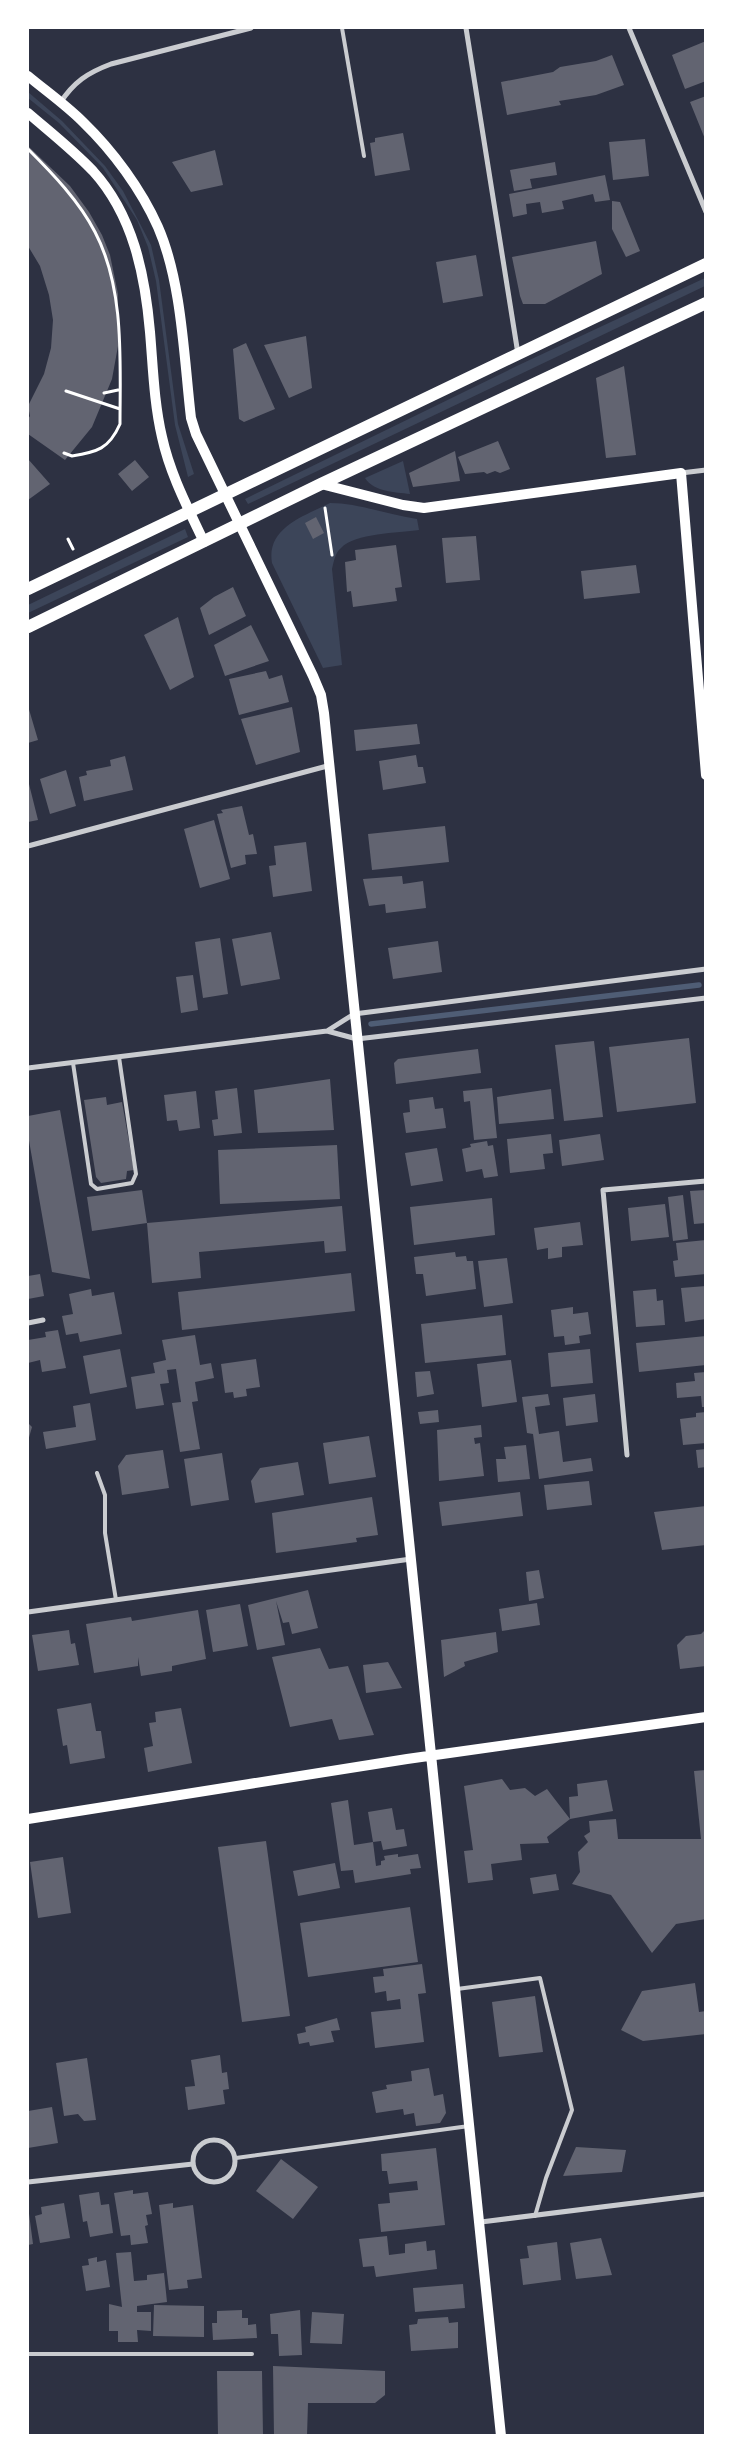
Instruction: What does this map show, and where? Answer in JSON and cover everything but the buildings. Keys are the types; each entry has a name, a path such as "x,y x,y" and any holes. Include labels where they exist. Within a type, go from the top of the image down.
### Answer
{"main road":[{"path":"28,76 82,120 107,147 135,186 158,227 168,259 175,292 191,418 196,434 238,526 321,695 331,765 354,1014 457,1989 501,2436"},
{"path":"28,113 70,148 94,173 115,202 130,231 139,259 145,292 162,436 175,478 204,542"},
{"path":"28,589 706,264"},
{"path":"28,627 321,484 706,303"},
{"path":"321,484 403,505 424,508 681,473 706,775"},
{"path":"28,1819 431,1755 706,1716"}],"street":[{"path":"60,103 69,88 91,71 111,64 251,28"},
{"path":"466,28 518,354"},
{"path":"629,28 706,212"},
{"path":"681,473 706,470"},
{"path":"28,846 331,765"},
{"path":"327,1031 354,1014 706,969"},
{"path":"28,1068 327,1031 357,1039 706,998"},
{"path":"627,1455 604,1190 706,1181"},
{"path":"28,1323 42,1320"},
{"path":"28,1612 412,1559"},
{"path":"211,2140 227,2144 236,2158 231,2174 217,2183 201,2179 193,2164 197,2148 211,2140"},
{"path":"28,2182 193,2164"},
{"path":"481,2222 706,2194"}],"lane":[{"path":"342,28 364,156"},
{"path":"73,1063 91,1184 97,1189 132,1183 136,1174 118,1058"},
{"path":"97,1473 105,1495 105,1533 116,1600"},
{"path":"457,1989 540,1978 572,2110 546,2178 535,2216"},
{"path":"236,2158 470,2126"},
{"path":"28,2354 252,2354"}],"path":[{"path":"28,149 67,191 86,217 106,258 121,336 120,424 108,445 83,455 72,456 64,453"},
{"path":"104,394 118,390"},
{"path":"66,391 120,410"},
{"path":"325,508 332,555"}],"shaded area":[{"path":"28,92 62,121 105,166 123,191 151,245 159,280 178,424 194,474 188,477 175,425 156,281 148,247 137,220 103,168 59,123 28,98"},
{"path":"705,278 705,286 248,504 245,499 521,364"},
{"path":"403,461 410,494 379,489 365,478"},
{"path":"330,503 351,505 417,519 419,530 356,539 337,552 332,569 342,665 323,668 272,563 272,551 275,541 289,525"},
{"path":"185,529 188,537 28,613 28,605"}],"waterway":[{"path":"371,1024 699,985"}]}
